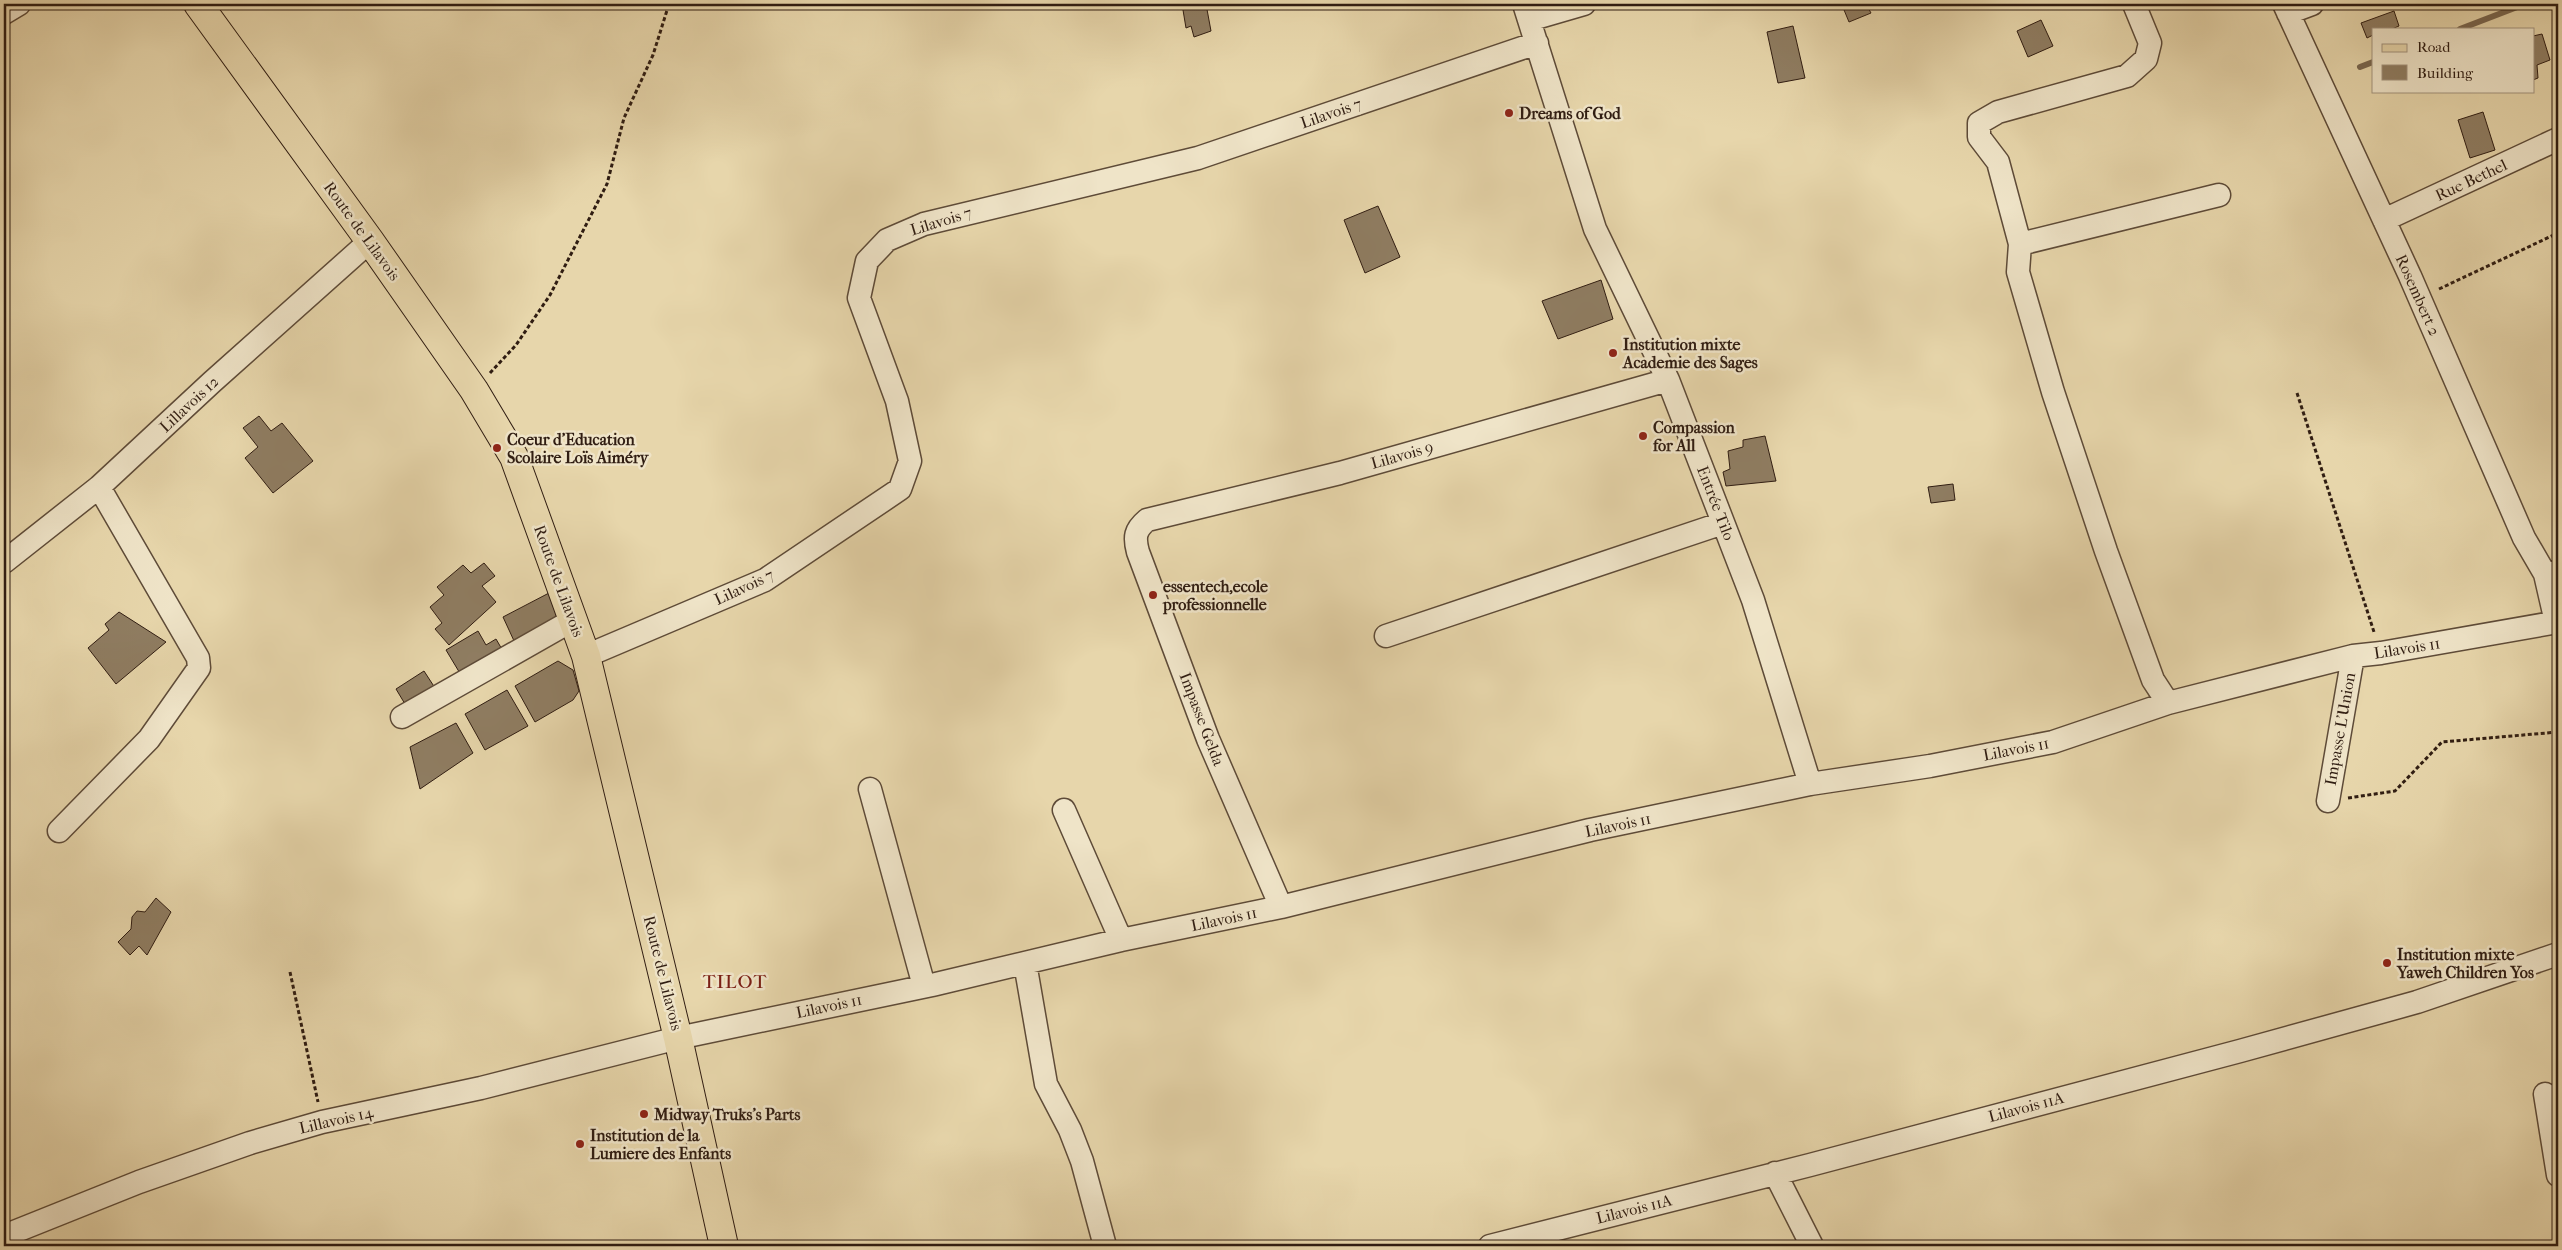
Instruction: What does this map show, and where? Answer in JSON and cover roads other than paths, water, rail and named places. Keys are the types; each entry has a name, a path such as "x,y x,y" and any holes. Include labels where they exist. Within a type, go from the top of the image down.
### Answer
{"main road":[{"name":"Route de Lilavois","path":"198,4 370,241 474,390 514,457 586,656 678,1038 724,1246"}],"street":[{"path":"4,13 19,4"},
{"path":"1526,12 1584,4"},
{"path":"2134,4 2150,43 2146,59 2127,76 1998,112 1978,124 1979,137 1998,162 2020,244 2018,272 2053,392 2106,551 2153,680 2168,704"},
{"path":"2286,8 2312,4"},
{"name":"Rosembert 2","path":"2286,8 2420,298 2524,538 2552,573 2557,622"},
{"name":"Entrée Tilo","path":"1526,12 1595,229 1668,380 1724,523 1753,600 1810,784"},
{"name":"Lilavois 7","path":"586,656 765,580 900,489 910,462 897,401 859,298 867,261 887,240 924,224 1198,158 1537,43"},
{"name":"Rue Bethel","path":"2384,220 2558,139"},
{"path":"2020,244 2219,195"},
{"name":"Lillavois 12","path":"4,562 99,487 219,375 370,241"},
{"name":"Lilavois 9","path":"1137,528 1147,520 1340,473 1668,380"},
{"path":"59,831 149,739 199,668 198,658 99,487"},
{"path":"1386,636 1724,523"},
{"name":"Impasse Gelda","path":"1137,528 1135,539 1138,552 1208,739 1281,908"},
{"path":"402,717 573,620"},
{"name":"Lilavois 11","path":"678,1038 924,986 1121,940 1281,908 1590,830 1810,784 1930,766 2053,742 2168,704 2353,656 2557,622"},
{"name":"Impasse L'Union","path":"2328,801 2353,656"},
{"path":"870,789 924,986"},
{"path":"1064,810 1121,940"},
{"name":"Lilavois 11A","path":"1490,1246 1775,1173 2416,1002 2558,954"},
{"path":"1025,963 1046,1084 1070,1130 1082,1161 1105,1246"},
{"name":"Lillavois 14","path":"4,1236 139,1182 250,1143 322,1122 480,1088 678,1038"},
{"path":"2545,1094 2558,1175"},
{"path":"1775,1173 1812,1246"}],"waterway":[{"path":"2463,28 2525,4"},
{"path":"2360,67 2372,62"}],"place":[{"name":"Dreams of God","path":"1509,113"},
{"name":"Institution mixte Academie des Sages","path":"1613,353"},
{"name":"Compassion for All","path":"1643,436"},
{"name":"Coeur d'Education Scolaire Loïs Aiméry","path":"497,448"},
{"name":"essentech,ecole professionnelle","path":"1153,595"},
{"name":"Institution mixte Yaweh Children Yos","path":"2387,963"},
{"name":"Midway Truks's Parts","path":"644,1114"},
{"name":"Institution de la Lumiere des Enfants","path":"580,1144"}],"district":[{"name":"TILOT","path":"735,982"}]}
